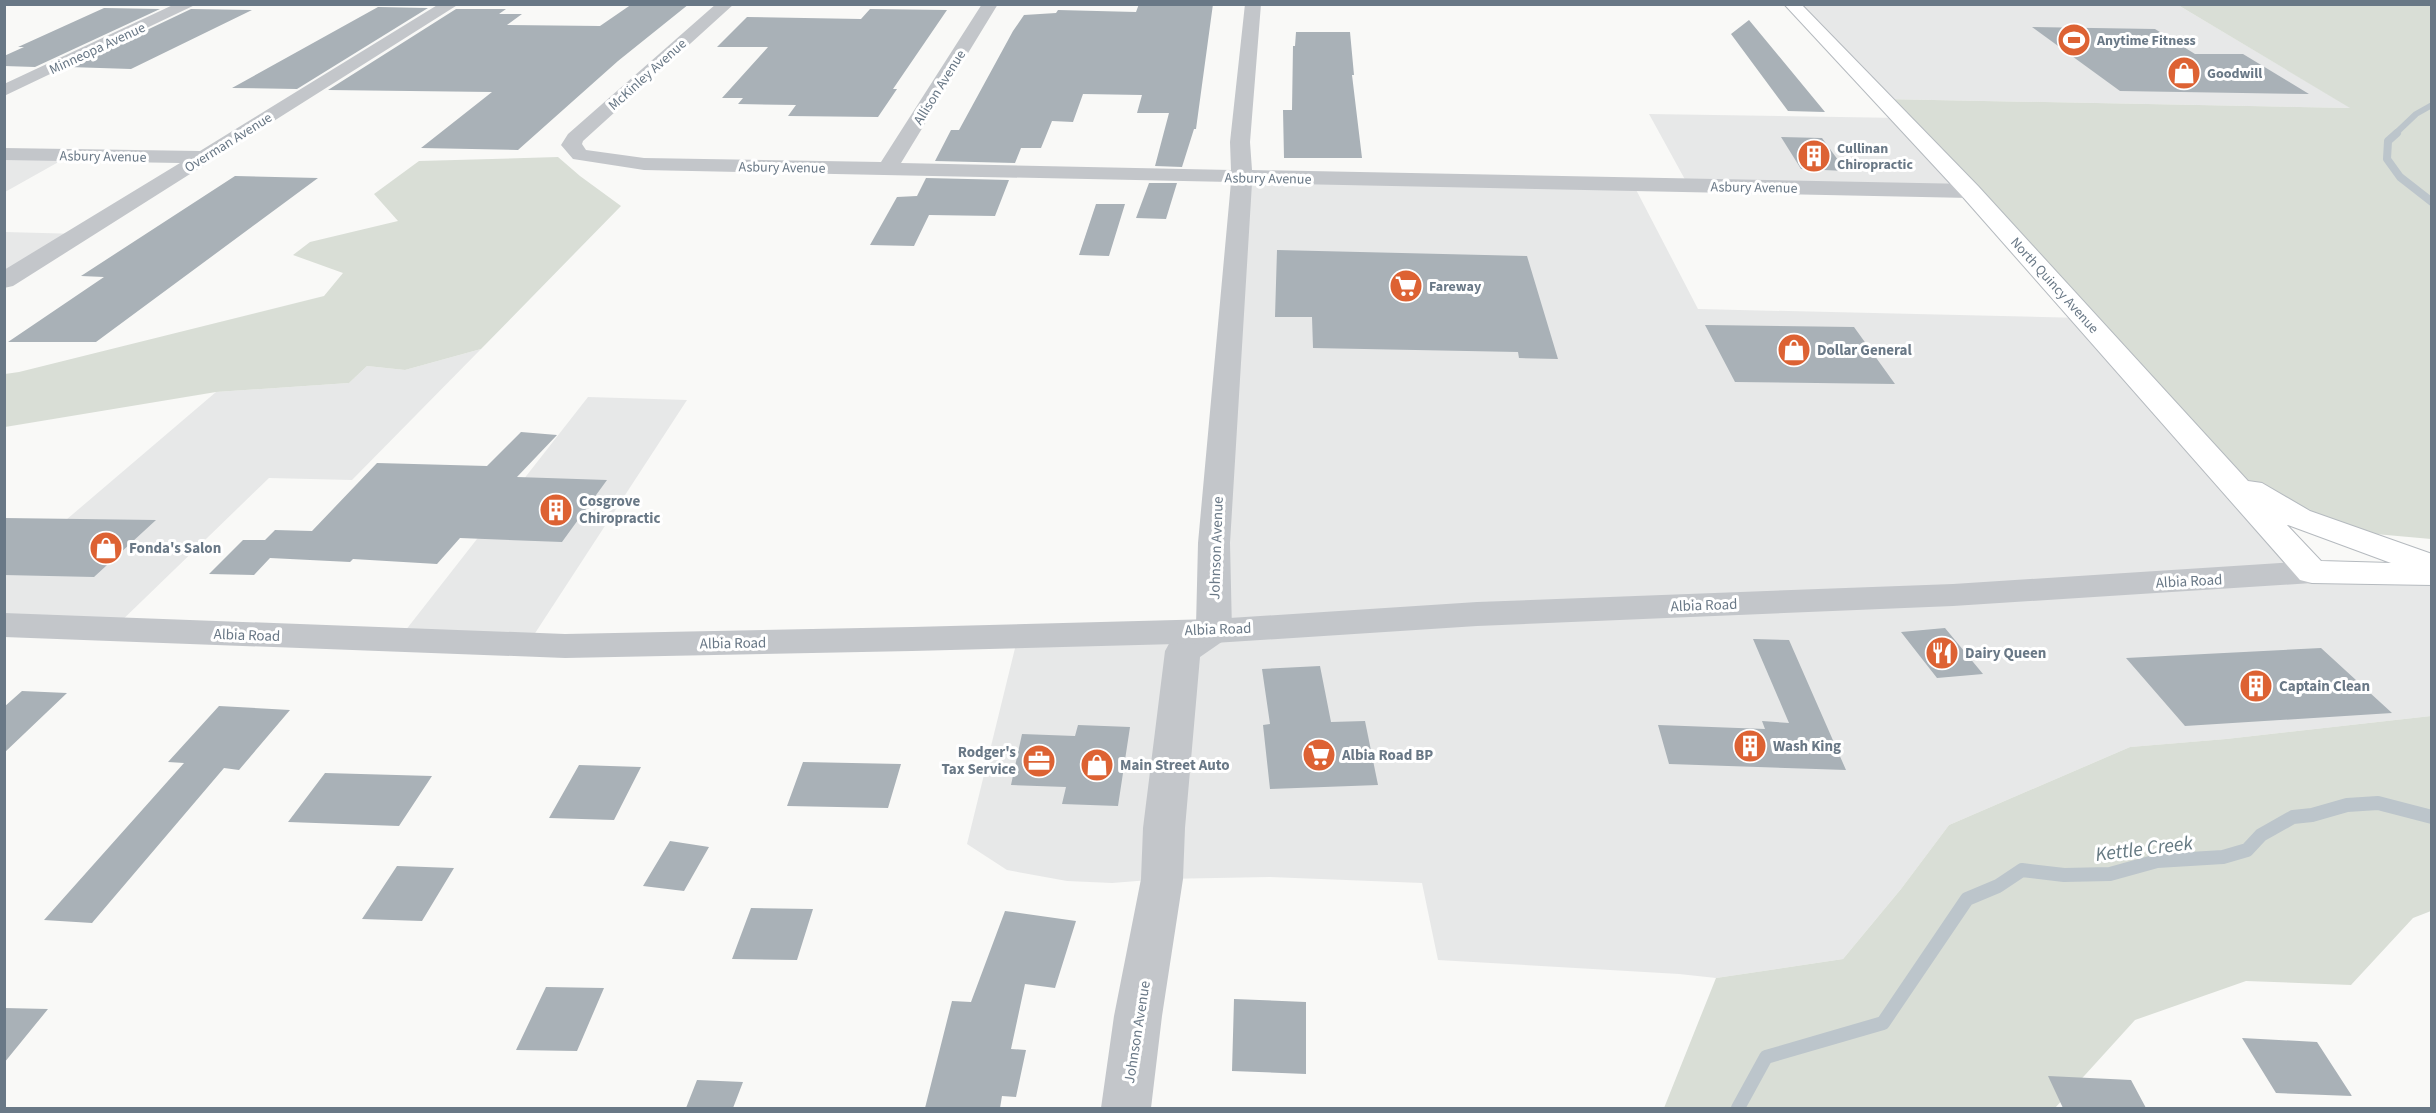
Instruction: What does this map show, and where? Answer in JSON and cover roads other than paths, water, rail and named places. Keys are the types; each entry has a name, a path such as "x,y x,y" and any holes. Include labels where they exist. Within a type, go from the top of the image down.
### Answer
{"main road":[{"name":"North Quincy Avenue","path":"1792,4 1970,190 2312,572"},
{"path":"2222,472 2299,518 2432,566"},
{"name":"Albia Road","path":"2312,572 2432,574"}],"street":[{"name":"Minneopa Avenue","path":"4,91 189,4"},
{"name":"Overman Avenue","path":"4,281 451,4"},
{"name":"McKinley Avenue","path":"571,145 574,138 726,4"},
{"name":"Allison Avenue","path":"887,169 990,4"},
{"name":"Johnson Avenue","path":"1126,1108 1162,879 1164,828 1183,651 1214,631 1214,543 1242,177 1240,142 1253,4"},
{"name":"Asbury Avenue","path":"571,145 580,155 644,164 1970,190"},
{"name":"Asbury Avenue","path":"4,154 201,157"},
{"name":"Albia Road","path":"10,630 565,646 1214,631 1477,614 1953,595 2312,572"}],"waterway":[{"name":"Kettle Creek","path":"2395,134 2416,114 2432,105"},
{"name":"Kettle Creek","path":"2397,133 2388,141 2387,159 2400,177 2432,202"},
{"name":"Kettle Creek","path":"1738,1108 1766,1057 1883,1023 1967,899 1998,886 2022,870 2064,875 2110,874 2157,861 2223,857 2247,850 2261,835 2293,817 2312,815 2347,805 2378,803 2432,817"}],"place":[{"name":"Anytime Fitness","path":"2074,40"},
{"name":"Goodwill","path":"2184,73"},
{"name":"Cullinan Chiropractic","path":"1814,156"},
{"name":"Fareway","path":"1406,286"},
{"name":"Dollar General","path":"1794,350"},
{"name":"Cosgrove Chiropractic","path":"556,510"},
{"name":"Fonda's Salon","path":"106,548"},
{"name":"Dairy Queen","path":"1942,653"},
{"name":"Captain Clean","path":"2256,686"},
{"name":"Wash King","path":"1750,746"},
{"name":"Albia Road BP","path":"1319,755"},
{"name":"Rodger's Tax Service","path":"1039,761"},
{"name":"Main Street Auto","path":"1097,765"}]}
